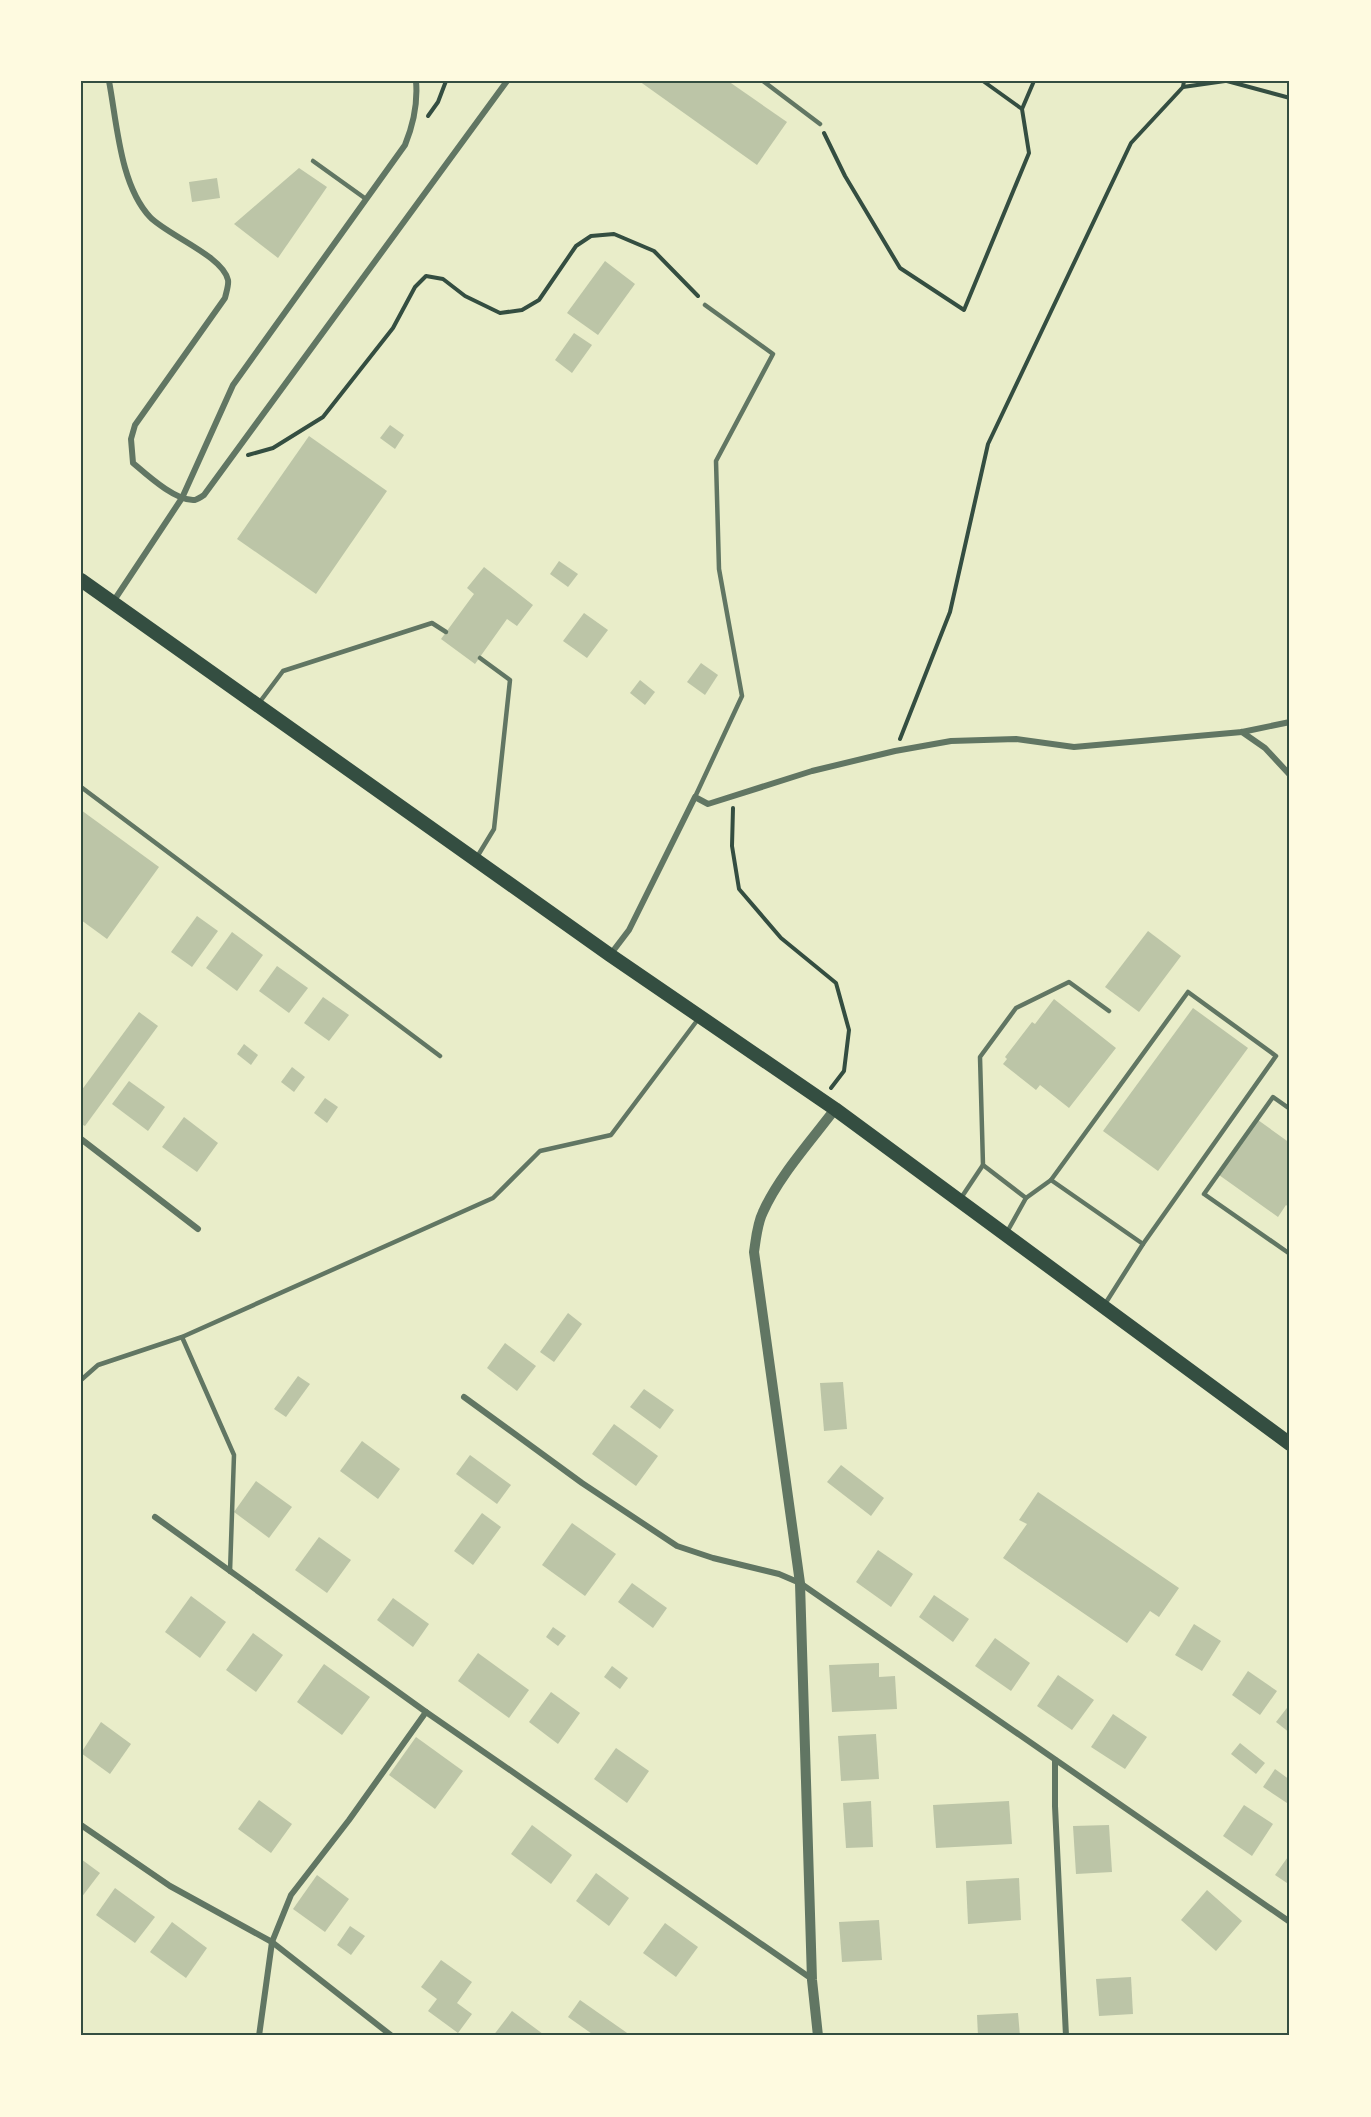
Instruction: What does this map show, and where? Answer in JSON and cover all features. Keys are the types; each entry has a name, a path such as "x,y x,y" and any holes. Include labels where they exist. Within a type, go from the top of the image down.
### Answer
{"main road":[{"path":"81,580 610,955 835,1109 1290,1444"}],"street":[{"path":"109,81 123,159 139,202 151,218 220,265 228,280 225,298 135,425 131,439 133,463 152,480 182,498 195,500 204,495 236,453 507,81"},
{"path":"113,603 182,498 232,385 405,145 413,125 418,99 416,81"},
{"path":"610,955 629,930 695,797 708,804 812,771 895,751 951,741 1016,739 1074,747 1242,732 1290,722"},
{"path":"1242,732 1265,748 1290,775"},
{"path":"818,2036 812,1980 800,1583 754,1252 763,1212 779,1183 835,1109"},
{"path":"81,1139 198,1229"},
{"path":"464,1397 582,1483 677,1546 713,1558 779,1574 800,1583 1290,1922"},
{"path":"155,1518 426,1712 812,1980"},
{"path":"259,2036 272,1942 291,1895 349,1820 426,1712"},
{"path":"1055,1760 1055,1806 1066,2036"},
{"path":"81,1825 170,1886 272,1942 392,2036"}],"lane":[{"path":"763,81 820,124"},
{"path":"313,161 366,199"},
{"path":"695,797 742,696 719,569 716,461 773,354 705,305"},
{"path":"258,705 283,671 432,623 446,632"},
{"path":"475,860 494,829 510,680 480,658"},
{"path":"81,787 440,1056"},
{"path":"960,1200 982,1165 980,1057 1016,1008 1069,982 1109,1011"},
{"path":"1006,1234 1026,1198 1051,1180 1188,992 1276,1056 1143,1244 1104,1306"},
{"path":"81,1380 98,1365 182,1337 493,1198 540,1151 611,1135 701,1016"},
{"path":"1290,1109 1273,1097 1204,1194 1290,1254"},
{"path":"982,1165 1026,1198"},
{"path":"1051,1180 1143,1244"},
{"path":"182,1337 234,1455 230,1572"}],"path":[{"path":"413,125 423,123 438,102 446,81"},
{"path":"983,81 1022,109"},
{"path":"820,124 845,176 900,268 964,310 1029,153 1022,109 1034,81"},
{"path":"895,751 950,612 988,444 1131,143 1183,87 1184,81"},
{"path":"1183,87 1226,81 1290,98"},
{"path":"236,453 251,455 273,448 323,417 393,328 415,287 426,276 443,279 465,296 500,313 522,310 539,300 576,246 591,236 614,234 654,251 685,281 705,305"},
{"path":"734,796 732,846 739,889 781,938 836,983 849,1030 844,1071 821,1100"}],"building":[{"path":"639,81 728,81 787,122 757,165"},
{"path":"299,168 327,187 278,258 234,224"},
{"path":"217,178 220,198 192,202 189,182"},
{"path":"605,261 635,284 598,335 567,313"},
{"path":"574,333 592,345 572,373 555,360"},
{"path":"390,425 404,435 395,449 380,438"},
{"path":"309,436 387,491 316,594 237,539"},
{"path":"559,561 578,574 568,587 550,574"},
{"path":"484,567 533,605 517,626 507,619 475,664 441,639 474,594 467,588"},
{"path":"584,613 608,630 587,658 563,641"},
{"path":"701,663 718,675 705,695 687,682"},
{"path":"640,680 655,692 645,705 630,693"},
{"path":"81,810 159,867 107,939 81,920"},
{"path":"197,916 218,931 192,967 171,952"},
{"path":"1148,931 1181,956 1139,1012 1105,987"},
{"path":"232,932 263,955 237,991 206,968"},
{"path":"277,966 308,988 289,1013 259,991"},
{"path":"323,997 349,1015 329,1041 304,1023"},
{"path":"1054,999 1116,1048 1069,1108 1040,1085 1036,1090 1003,1064 1007,1059 1005,1057 1032,1022 1035,1024"},
{"path":"1193,1008 1248,1048 1158,1171 1103,1131"},
{"path":"139,1012 158,1026 85,1126 81,1124 81,1091"},
{"path":"244,1044 258,1055 251,1065 237,1054"},
{"path":"292,1067 305,1077 294,1092 281,1082"},
{"path":"129,1081 165,1107 148,1131 112,1104"},
{"path":"325,1098 338,1107 327,1123 314,1113"},
{"path":"184,1117 218,1143 197,1172 162,1147"},
{"path":"1258,1120 1290,1143 1290,1208 1286,1205 1278,1217 1219,1175"},
{"path":"568,1313 582,1324 554,1362 540,1352"},
{"path":"505,1343 536,1366 517,1391 487,1368"},
{"path":"298,1376 310,1384 286,1417 274,1409"},
{"path":"843,1382 847,1429 824,1431 820,1383"},
{"path":"644,1389 674,1410 660,1429 630,1407"},
{"path":"614,1424 658,1456 636,1486 592,1454"},
{"path":"362,1441 400,1469 378,1499 340,1471"},
{"path":"470,1455 511,1485 497,1504 456,1474"},
{"path":"841,1465 884,1498 871,1516 827,1482"},
{"path":"256,1481 292,1507 269,1538 234,1512"},
{"path":"1038,1492 1179,1588 1159,1617 1150,1611 1127,1643 1003,1558 1027,1524 1019,1520"},
{"path":"482,1513 501,1527 473,1565 454,1551"},
{"path":"572,1523 616,1554 585,1596 542,1565"},
{"path":"319,1537 351,1560 327,1593 295,1570"},
{"path":"878,1550 913,1574 891,1607 856,1582"},
{"path":"632,1583 667,1608 653,1628 618,1602"},
{"path":"934,1595 969,1619 953,1642 919,1617"},
{"path":"191,1596 226,1622 200,1658 165,1632"},
{"path":"393,1598 429,1624 413,1647 377,1620"},
{"path":"1194,1624 1221,1641 1202,1671 1175,1655"},
{"path":"553,1627 566,1636 558,1646 546,1637"},
{"path":"253,1633 283,1655 256,1692 226,1670"},
{"path":"995,1638 1030,1663 1011,1691 975,1666"},
{"path":"478,1653 529,1690 509,1718 458,1681"},
{"path":"879,1663 879,1677 895,1676 897,1709 832,1712 829,1665"},
{"path":"324,1664 370,1697 342,1735 297,1702"},
{"path":"612,1666 628,1678 620,1689 604,1677"},
{"path":"1248,1671 1277,1691 1260,1715 1232,1695"},
{"path":"1058,1675 1094,1700 1072,1730 1037,1706"},
{"path":"551,1692 580,1713 558,1744 529,1722"},
{"path":"1290,1704 1290,1733 1276,1722"},
{"path":"1113,1714 1147,1737 1125,1769 1091,1747"},
{"path":"101,1722 131,1744 110,1774 81,1753"},
{"path":"876,1734 879,1779 841,1781 838,1736"},
{"path":"416,1737 463,1771 435,1809 389,1775"},
{"path":"1240,1743 1265,1763 1256,1774 1231,1754"},
{"path":"616,1748 649,1771 627,1803 594,1779"},
{"path":"1275,1769 1290,1780 1290,1805 1263,1787"},
{"path":"259,1800 292,1824 271,1853 238,1829"},
{"path":"871,1801 873,1847 846,1848 843,1803"},
{"path":"1009,1801 1012,1844 936,1848 933,1805"},
{"path":"1244,1805 1273,1824 1252,1856 1223,1836"},
{"path":"532,1825 572,1855 551,1884 511,1854"},
{"path":"1109,1825 1112,1872 1076,1874 1073,1826"},
{"path":"1290,1854 1290,1885 1275,1875"},
{"path":"81,1859 100,1873 81,1898"},
{"path":"596,1873 629,1898 609,1926 576,1901"},
{"path":"317,1875 349,1899 325,1932 293,1909"},
{"path":"1019,1878 1021,1920 968,1924 966,1881"},
{"path":"115,1888 155,1917 135,1943 96,1915"},
{"path":"1207,1890 1242,1921 1216,1951 1181,1920"},
{"path":"879,1920 882,1960 842,1962 839,1922"},
{"path":"172,1922 207,1948 186,1978 150,1952"},
{"path":"665,1923 698,1947 676,1977 643,1953"},
{"path":"350,1926 365,1936 351,1955 337,1945"},
{"path":"441,1960 472,1982 457,2003 472,2014 458,2033 428,2011 437,1999 421,1987"},
{"path":"1131,1977 1133,2014 1099,2016 1096,1979"},
{"path":"580,2000 630,2035 595,2036 568,2017"},
{"path":"512,2011 543,2034 542,2036 493,2036"},
{"path":"1018,2013 1020,2036 978,2036 977,2015"}]}
